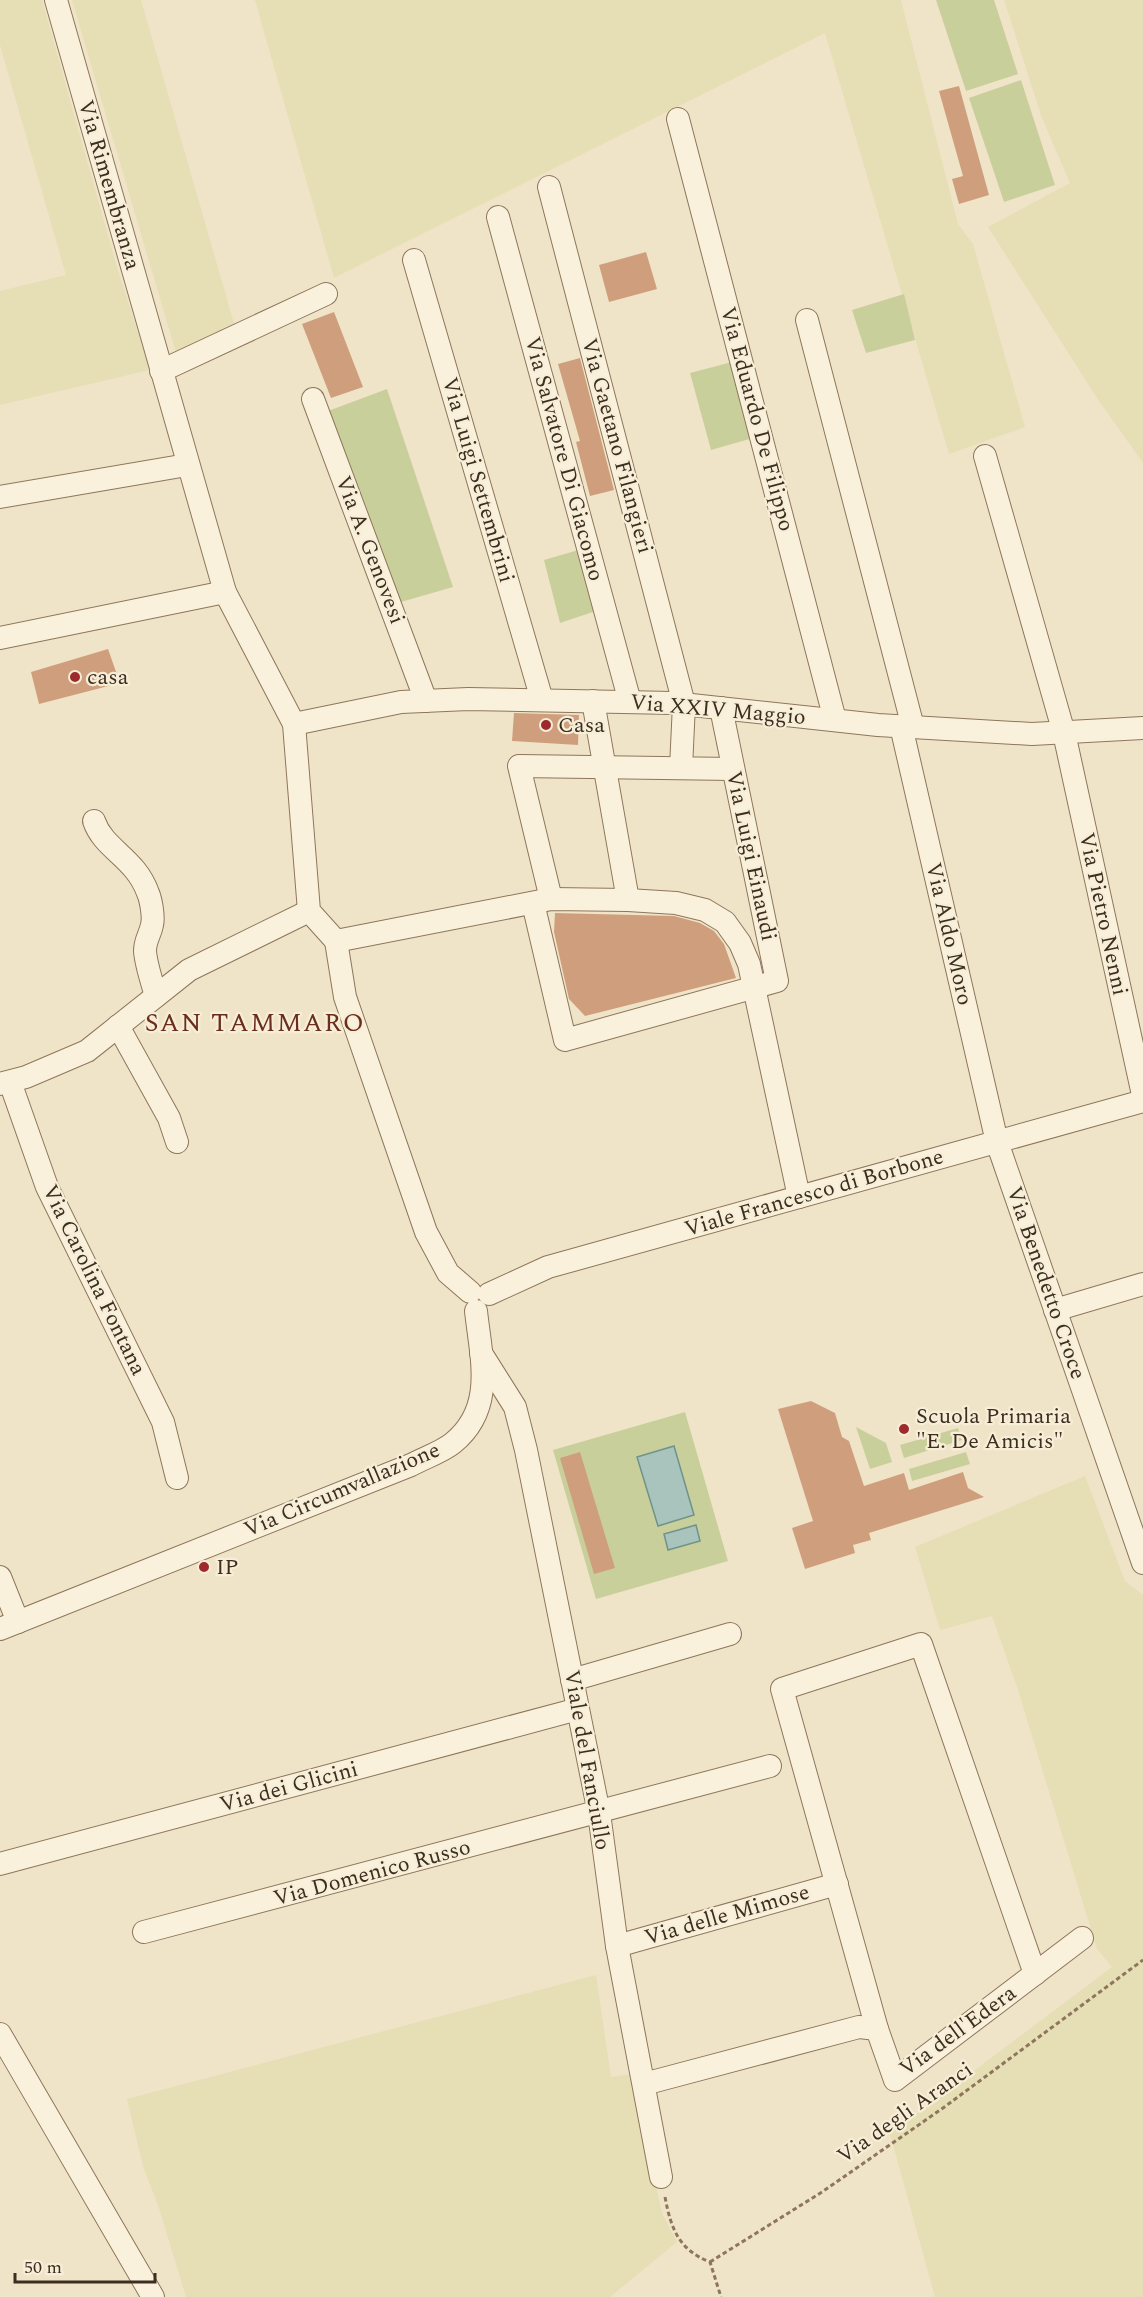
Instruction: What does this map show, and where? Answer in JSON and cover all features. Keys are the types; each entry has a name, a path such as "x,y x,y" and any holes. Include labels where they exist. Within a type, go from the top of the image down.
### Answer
{"street":[{"name":"Via Rimembranza","path":"56,0 225,592 294,724"},
{"name":"Via Eduardo De Filippo","path":"678,119 835,720"},
{"name":"Via Gaetano Filangieri","path":"549,188 684,704 681,768"},
{"name":"Via Salvatore Di Giacomo","path":"498,217 630,702"},
{"name":"Via Luigi Settembrini","path":"414,260 542,700"},
{"path":"161,371 326,294"},
{"name":"Via Aldo Moro","path":"807,320 907,727 998,1142"},
{"name":"Via A. Genovesi","path":"313,399 426,701"},
{"name":"Via Pietro Nenni","path":"985,456 1064,733 1143,1095"},
{"path":"0,497 188,465"},
{"path":"0,638 225,592"},
{"name":"Via XXIV Maggio","path":"294,724 401,702 542,700 684,704 907,727 1032,734 1143,728"},
{"path":"593,701 628,900"},
{"name":"Via Luigi Einaudi","path":"721,708 777,981 754,988"},
{"path":"294,724 309,911 336,941 345,997 426,1232 448,1273 478,1299"},
{"path":"733,769 519,766 565,1040 754,988"},
{"path":"94,821 99,836 122,853 140,873 149,896 152,924 145,937 145,953 156,996"},
{"path":"336,941 542,901 628,900 676,903 705,910 725,922 740,943 749,964 799,1197"},
{"path":"5,1083 87,1051 189,970 309,911"},
{"path":"118,1026 170,1118 177,1142"},
{"name":"Via Carolina Fontana","path":"5,1083 47,1187 163,1422 177,1478"},
{"name":"Viale Francesco di Borbone","path":"478,1299 548,1267 1143,1101"},
{"name":"Via Benedetto Croce","path":"998,1142 1142,1562"},
{"path":"1055,1310 1143,1284"},
{"name":"Via Circumvallazione","path":"9,1625 411,1465 453,1442 479,1411 483,1374 478,1299"},
{"name":"Viale del Fanciullo","path":"481,1353 515,1407 526,1450 599,1813 617,1946 662,2177"},
{"path":"0,1577 9,1625"},
{"path":"572,1680 730,1634"},
{"path":"644,2084 859,2027 878,2030 782,1689 921,1644 1035,1974"},
{"name":"Via dei Glicini","path":"0,1864 578,1709"},
{"name":"Via Domenico Russo","path":"144,1932 770,1766"},
{"name":"Via delle Mimose","path":"617,1946 837,1884"},
{"name":"Via dell'Edera","path":"878,2030 895,2080 1082,1938"},
{"path":"0,2034 153,2297"}],"path":[{"name":"Via degli Aranci","path":"711,2262 822,2192 1143,1960"},
{"path":"662,2177 669,2215 682,2245 693,2255 711,2262 721,2297"}],"shaded area":[{"path":"0,0 42,0 116,264 150,370 0,405 0,291 66,275 0,45"},
{"path":"72,0 141,0 235,327 177,356"},
{"path":"255,0 901,0 958,224 973,244 1025,427 949,454 825,33 334,278"},
{"path":"1004,0 1143,0 1143,463 1099,401 988,227 1070,183 1042,118"},
{"path":"1085,1476 1125,1581 1143,1595 1143,2297 935,2297 890,2134 1112,1967 1097,1949 1018,1690 992,1616 940,1630 915,1547"},
{"path":"596,1975 611,2077 632,2074 662,2213 677,2242 610,2297 186,2297 159,2208 143,2166 127,2099"}],"green space":[{"path":"936,0 994,0 1018,74 966,91"},
{"path":"1021,80 1055,185 1004,202 969,98"},
{"path":"904,294 915,340 866,353 852,310"},
{"path":"732,362 753,438 711,450 690,373"},
{"path":"387,389 453,587 401,602 328,411"},
{"path":"582,549 599,610 560,623 544,560"},
{"path":"685,1412 728,1561 596,1599 553,1450"},
{"path":"856,1427 886,1443 892,1462 870,1469"},
{"path":"958,1428 962,1440 904,1458 900,1445"},
{"path":"966,1452 970,1464 912,1481 909,1469"}],"water":[{"path":"674,1446 694,1515 658,1526 637,1457"},
{"path":"696,1525 700,1541 668,1550 664,1534"}],"building":[{"path":"959,86 989,195 959,204 952,179 963,176 939,91"},
{"path":"646,252 657,289 609,302 599,265"},
{"path":"334,312 363,387 331,398 302,324"},
{"path":"580,358 614,490 590,496 576,442 580,441 558,364"},
{"name":"casa","path":"108,649 120,683 39,704 31,672"},
{"name":"Casa","path":"514,713 579,715 578,745 512,741"},
{"path":"555,913 674,916 700,923 714,931 724,944 736,978 585,1016 569,999 554,932"},
{"path":"811,1401 835,1413 842,1437 849,1441 864,1486 904,1473 909,1490 963,1472 968,1488 984,1497 869,1533 871,1540 853,1545 855,1553 805,1569 792,1528 813,1521 778,1409"},
{"path":"580,1452 615,1568 594,1574 560,1458"}],"place":[{"name":"casa","path":"75,677"},
{"name":"Casa","path":"546,725"},
{"name":"Scuola Primaria \"E. De Amicis\"","path":"904,1429"},
{"name":"IP","path":"204,1567"}],"district":[{"name":"SAN TAMMARO","path":"255,1023"}]}
